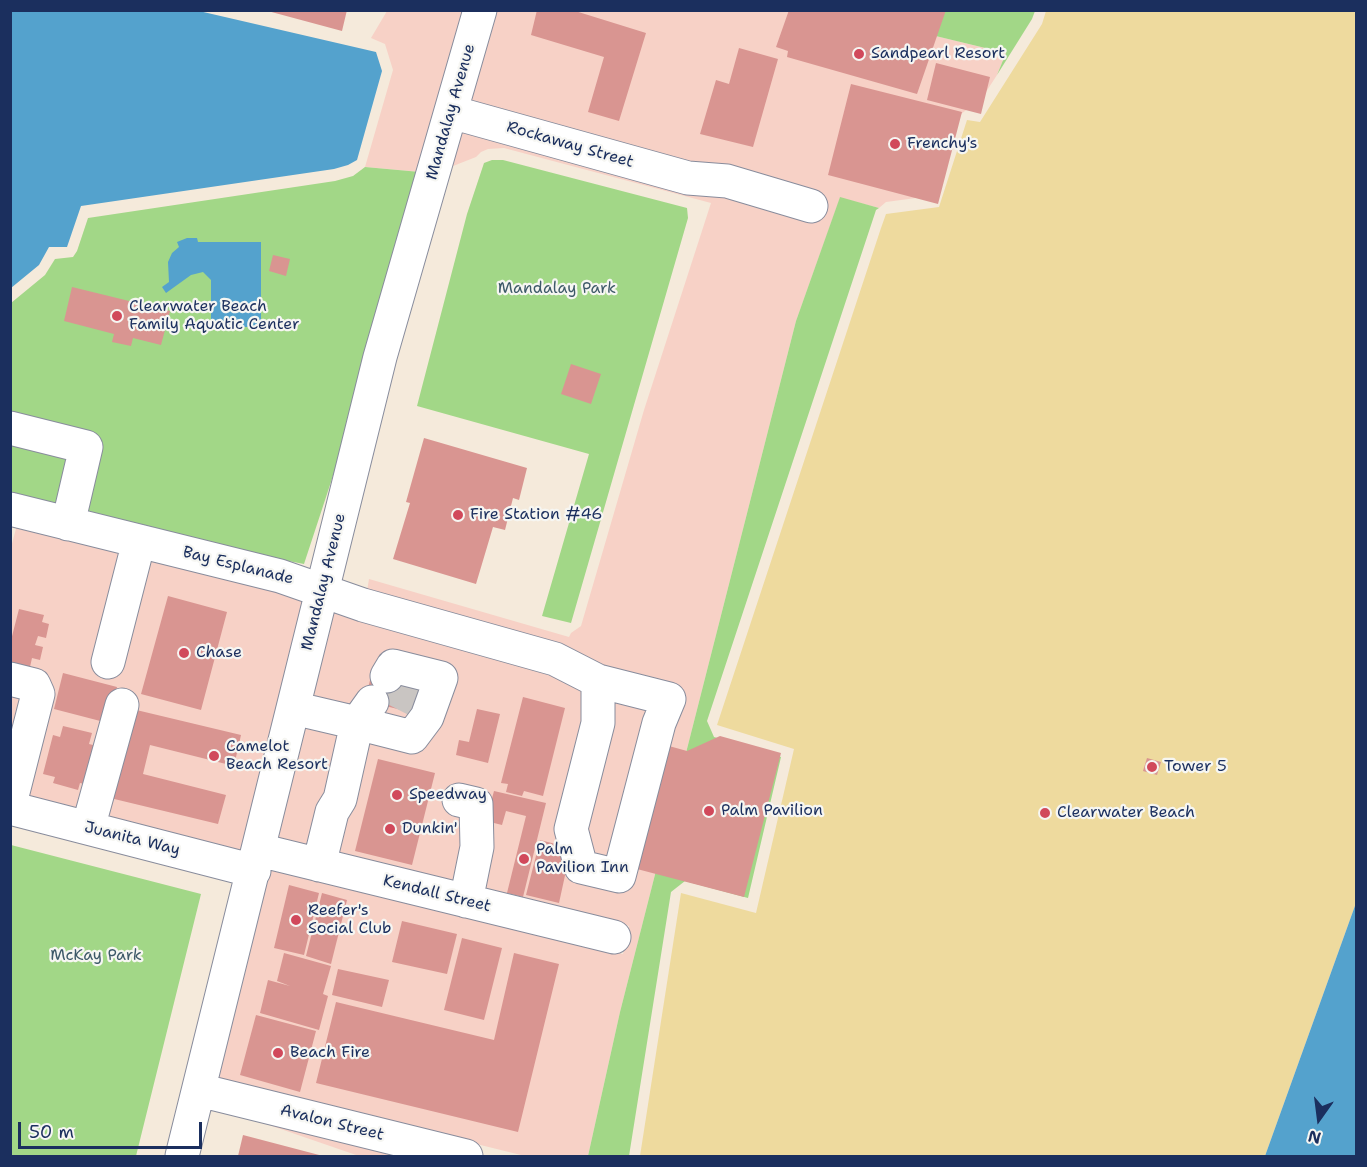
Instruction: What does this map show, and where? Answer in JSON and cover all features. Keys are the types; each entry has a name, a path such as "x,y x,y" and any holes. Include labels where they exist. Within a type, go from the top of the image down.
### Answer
{"street":[{"name":"Mandalay Avenue","path":"183,1156 380,357 480,10"},
{"name":"Rockaway Street","path":"451,112 688,178 727,182 811,206"},
{"path":"10,428 86,447 68,524"},
{"name":"Bay Esplanade","path":"10,509 280,576 363,605 555,659 598,681 669,699 659,723 619,876 580,867 571,828 598,723 598,681"},
{"path":"108,662 139,541"},
{"path":"319,865 332,812 430,623"},
{"path":"10,680 34,685 38,694 10,806"},
{"path":"293,708 389,699"},
{"path":"88,828 122,705"},
{"path":"459,800 476,804 477,847 466,901"},
{"name":"Juanita Way","path":"10,806 88,828 257,861"},
{"name":"Kendall Street","path":"257,861 319,865 614,938"},
{"name":"Avalon Street","path":"199,1090 466,1156"}],"shaded area":[{"path":"387,11 467,11 420,172 365,167 393,70 385,44 371,38"},
{"path":"493,11 921,11 915,31 1006,53 997,75 975,109 969,108 957,117 931,196 886,202 879,208 840,198 796,321 620,1012 588,1156 525,1156 214,1079 268,867 623,954 629,926 275,839 331,608 360,619 550,672 603,700 616,675 559,645 367,591 369,579 569,637 581,626 644,410 711,203 504,148 488,149 476,157 448,168 460,129 697,195 704,168 467,102"},
{"path":"17,525 307,599 245,854 11,793 10,551"},
{"path":"240,1115 406,1156 359,1156"}],"green space":[{"path":"921,11 1035,11 997,75 1006,53 915,31"},
{"name":"Mandalay Park","path":"503,160 687,208 688,218 571,623 542,616 589,454 417,406 467,214 484,163"},
{"path":"365,167 420,172 350,424 304,564 252,554 11,494 11,303 45,275 55,259 73,257 88,218 335,181 353,176"},
{"path":"840,197 879,208 876,210 707,721 714,737 781,757 748,898 685,881 671,892 629,1156 588,1156 620,1012 796,321"},
{"name":"McKay Park","path":"11,845 201,894 136,1156 11,1156"}],"sand":[{"path":"1046,11 1356,11 1356,903 1265,1156 640,1156 681,893 756,913 794,749 717,725 881,228 886,214 939,207 967,120 980,122 1042,24"}],"water":[{"path":"11,10 199,11 376,52 382,71 357,160 334,169 81,206 67,247 49,247 39,265 11,288"},
{"path":"187,238 197,238 198,242 261,242 261,327 211,327 211,280 203,272 191,275 166,293 162,287 169,282 168,262 172,253 179,247 177,242"},
{"path":"1356,903 1356,1156 1265,1156"}],"building":[{"path":"264,10 347,10 342,31"},
{"path":"537,10 572,10 646,33 619,121 588,112 604,57 531,35"},
{"name":"Sandpearl Resort","path":"789,10 946,10 917,94 787,57 788,51 776,47"},
{"path":"739,48 778,59 753,147 700,134 716,80 729,84"},
{"path":"936,63 990,77 981,114 927,100"},
{"name":"Frenchy's","path":"851,84 962,112 938,204 828,175"},
{"path":"273,255 290,259 286,276 269,271"},
{"name":"Clearwater Beach Family Aquatic Center","path":"72,287 170,311 161,345 133,338 131,346 112,342 114,334 64,321"},
{"path":"571,364 601,374 591,404 561,394"},
{"name":"Fire Station #46","path":"424,438 527,468 519,500 513,498 505,530 493,527 476,584 393,559 410,503 406,502"},
{"name":"Chase","path":"168,596 227,612 201,710 141,694"},
{"path":"19,609 44,615 42,622 49,624 46,638 38,636 35,645 43,647 40,660 32,658 30,667 10,662 10,644"},
{"path":"372,672 425,685 418,714 365,701"},
{"path":"63,673 117,687 108,723 54,709"},
{"path":"523,697 565,708 543,796 524,791 522,796 506,792 508,784 501,783"},
{"name":"Camelot Beach Resort","path":"128,708 241,735 234,766 150,745 143,774 226,795 218,824 106,797"},
{"path":"477,709 500,714 488,763 456,755 459,740 469,742"},
{"path":"63,726 92,733 89,744 101,747 92,786 80,783 78,790 53,783 55,777 43,774 53,735 60,737"},
{"name":"Palm Pavilion","path":"720,736 781,753 744,897 637,869 669,746 687,751"},
{"name":"Tower 5","path":"1147,758 1161,762 1157,775 1143,771"},
{"path":"378,759 435,773 412,865 355,851"},
{"name":"Palm Pavilion Inn","path":"494,791 546,803 523,897 507,893 526,816 506,811 502,825 486,821"},
{"path":"540,840 571,848 559,903 526,895"},
{"name":"Reefer's Social Club","path":"289,885 319,893 304,955 274,948"},
{"path":"322,893 347,900 331,964 306,956"},
{"path":"402,921 457,934 447,974 392,962"},
{"path":"462,938 502,948 484,1020 444,1010"},
{"path":"284,953 331,966 323,994 328,996 319,1030 260,1013 268,980 290,986 277,981"},
{"path":"514,953 559,964 518,1132 316,1083 336,1002 494,1040"},
{"path":"338,969 389,980 382,1007 332,995"},
{"name":"Beach Fire","path":"256,1015 316,1031 300,1092 240,1075"},
{"path":"243,1135 323,1156 238,1156"}],"tunnel":[{"path":"397,709 411,682"}],"place":[{"name":"Sandpearl Resort","path":"859,54"},
{"name":"Frenchy's","path":"895,144"},
{"name":"Clearwater Beach Family Aquatic Center","path":"117,316"},
{"name":"Fire Station #46","path":"458,515"},
{"name":"Chase","path":"184,653"},
{"name":"Camelot Beach Resort","path":"214,756"},
{"name":"Tower 5","path":"1152,767"},
{"name":"Speedway","path":"397,795"},
{"name":"Palm Pavilion","path":"709,811"},
{"name":"Clearwater Beach","path":"1045,813"},
{"name":"Dunkin'","path":"390,829"},
{"name":"Palm Pavilion Inn","path":"524,859"},
{"name":"Reefer's Social Club","path":"296,920"},
{"name":"Beach Fire","path":"278,1053"}]}
